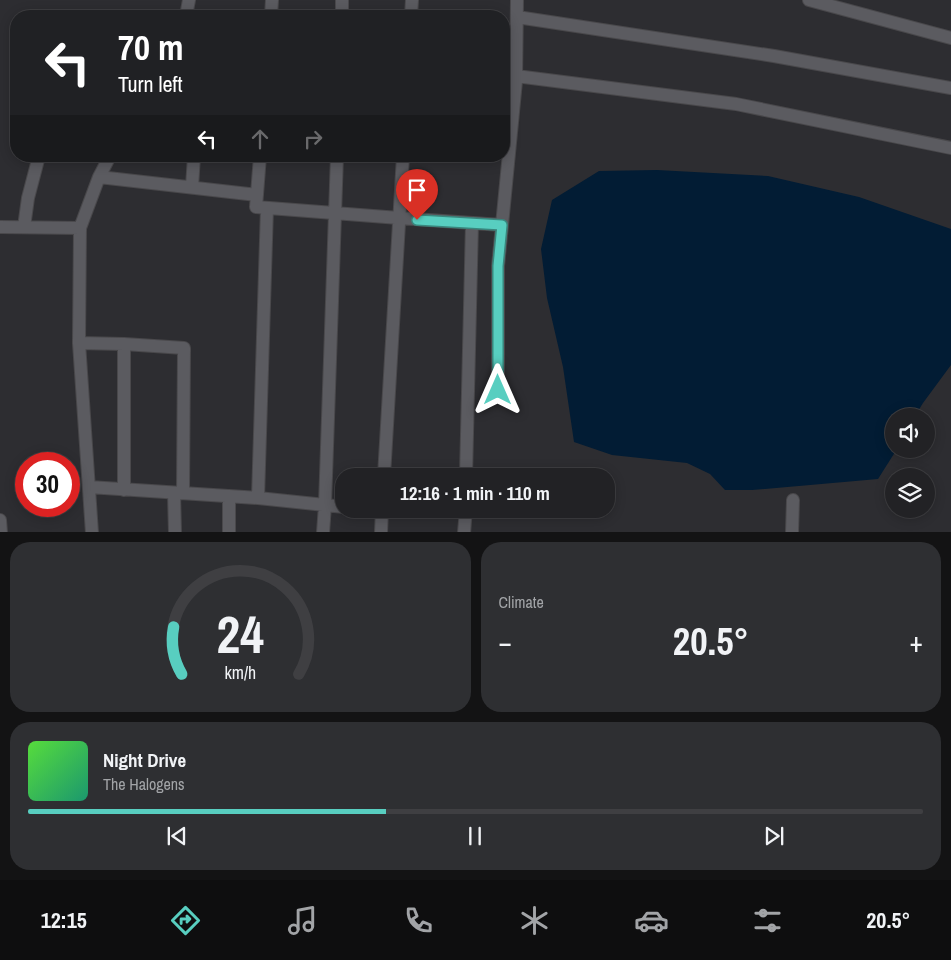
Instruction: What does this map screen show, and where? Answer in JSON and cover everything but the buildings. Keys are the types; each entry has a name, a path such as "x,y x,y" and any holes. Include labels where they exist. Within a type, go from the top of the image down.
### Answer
{"street":[{"path":"510,140 516,76 517,0"},
{"path":"809,0 951,38"},
{"path":"517,17 774,56 951,88"},
{"path":"516,76 736,104 951,148"},
{"path":"24,227 28,198 37,162"},
{"path":"92,532 79,343 80,228 99,177 107,162"},
{"path":"192,187 194,162"},
{"path":"260,162 256,207 502,225"},
{"path":"322,532 325,505 337,162"},
{"path":"384,468 403,162"},
{"path":"498,390 498,266 508,162"},
{"path":"99,177 257,195"},
{"path":"258,498 267,208"},
{"path":"466,468 472,223"},
{"path":"0,227 80,228"},
{"path":"79,343 184,348 175,532"},
{"path":"124,344 124,490"},
{"path":"89,487 258,498 335,506"},
{"path":"229,496 229,532"},
{"path":"792,532 793,500"},
{"path":"379,518 381,532"},
{"path":"464,532 465,518"},
{"path":"0,520 1,532"}],"water":[{"path":"657,170 768,176 859,197 951,229 951,365 920,408 885,408 885,458 891,458 878,479 752,490 725,490 710,474 687,463 612,455 574,442 563,367 547,298 541,249 552,200 599,171"}],"route":[{"path":"417,220 502,225 498,266 498,390"}]}
